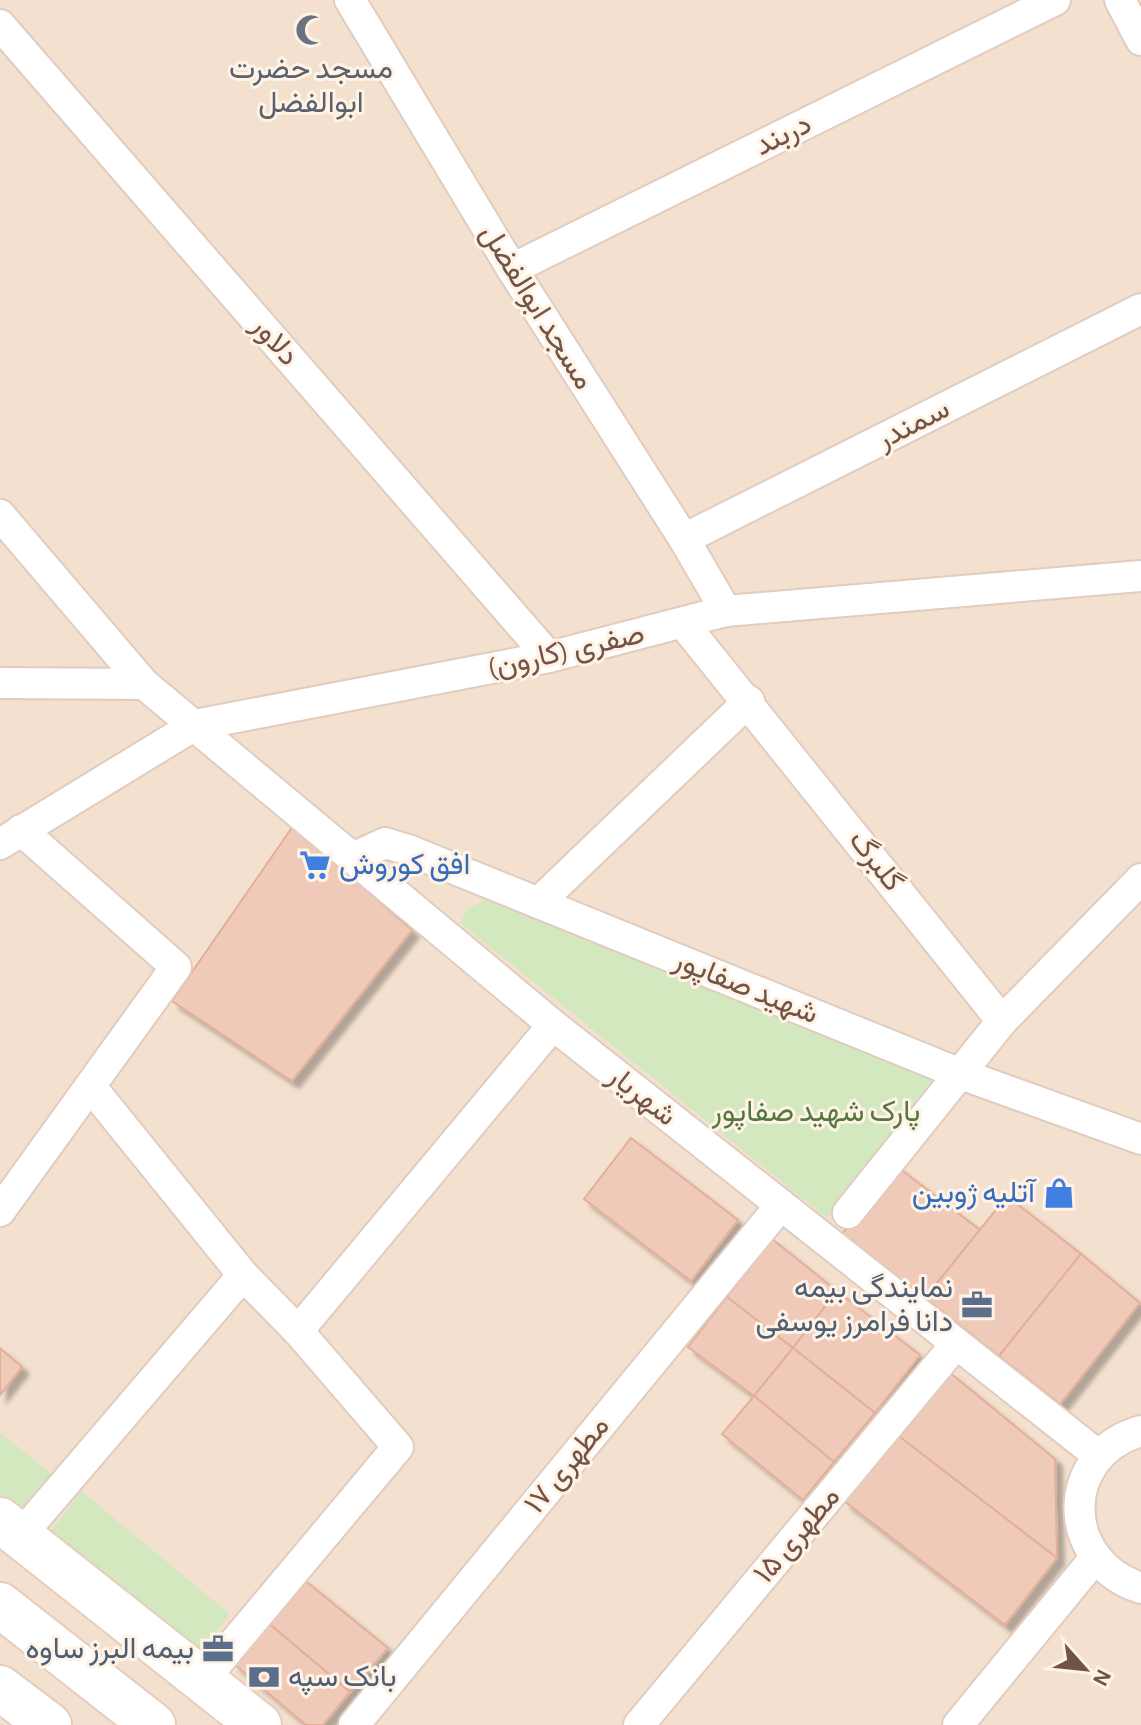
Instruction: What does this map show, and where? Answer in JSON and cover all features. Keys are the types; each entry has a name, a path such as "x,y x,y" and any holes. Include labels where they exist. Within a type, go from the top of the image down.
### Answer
{"street":[{"name":"مسجد ابوالفضل","path":"350,0 512,269 684,539 726,611"},
{"name":"دربند","path":"512,269 1055,0"},
{"path":"1120,0 1141,40"},
{"name":"دلاور","path":"0,25 549,657"},
{"name":"سمندر","path":"684,539 1141,309"},
{"name":"شهریار","path":"0,515 144,684 553,1025 1099,1456"},
{"name":"صفری (کارون)","path":"10,837 195,725 549,657 726,611 1141,576"},
{"name":"گلبرگ","path":"683,623 749,701 1002,1021"},
{"path":"0,683 144,684"},
{"path":"538,903 749,701"},
{"path":"0,1211 176,967 10,837"},
{"name":"شهید صفاپور","path":"355,857 385,843 958,1073 1141,1139"},
{"path":"848,1213 1002,1021 1141,879"},
{"path":"298,1331 553,1025"},
{"path":"91,1087 243,1275 298,1331 398,1447 203,1680"},
{"name":"مطهری ۱۷","path":"354,1725 781,1205"},
{"path":"243,1275 10,1528 259,1725"},
{"name":"مطهری ۱۵","path":"639,1725 956,1344"},
{"path":"1141,1431 1123,1437 1099,1456 1087,1475 1079,1506 1081,1528 1095,1558 1116,1577 1141,1588"},
{"path":"958,1725 1095,1558"},
{"path":"0,1605 153,1725"},
{"path":"0,1688 49,1725"}],"shaded area":[{"path":"0,0 1141,0 1141,1725 0,1725"}],"green space":[{"name":"پارک شهید صفاپور","path":"486,900 941,1080 827,1218 460,923 468,908"},
{"path":"0,1432 51,1474 17,1517 0,1503"},
{"path":"81,1491 230,1614 198,1655 49,1534"}],"building":[{"path":"293,826 412,930 292,1081 172,1001"},
{"path":"631,1138 738,1220 691,1281 584,1199"},
{"path":"895,1165 980,1230 925,1298 842,1234"},
{"path":"1007,1196 1081,1254 999,1356 925,1298"},
{"path":"772,1239 837,1291 793,1348 727,1297"},
{"path":"1081,1254 1140,1303 1060,1404 999,1356"},
{"path":"837,1291 920,1355 875,1413 793,1348"},
{"path":"727,1297 793,1348 754,1396 688,1347"},
{"path":"0,1348 22,1367 0,1395"},
{"path":"793,1348 875,1413 834,1462 754,1396"},
{"path":"949,1372 1055,1459 1057,1558 896,1434"},
{"path":"754,1396 834,1462 803,1500 722,1434"},
{"path":"896,1434 1057,1558 1005,1625 844,1501"},
{"path":"303,1579 388,1648 350,1692 267,1622"},
{"path":"267,1622 350,1692 323,1725 306,1725 233,1663"}],"place":[{"name":"مسجد حضرت ابوالفضل","path":"311,30"},
{"name":"افق کوروش","path":"315,865"},
{"name":"آتلیه ژوبین","path":"1059,1193"},
{"name":"نمایندگی بیمه دانا فرامرز یوسفی","path":"977,1305"},
{"name":"بیمه البرز ساوه","path":"218,1649"},
{"name":"بانک سپه","path":"264,1677"}]}
